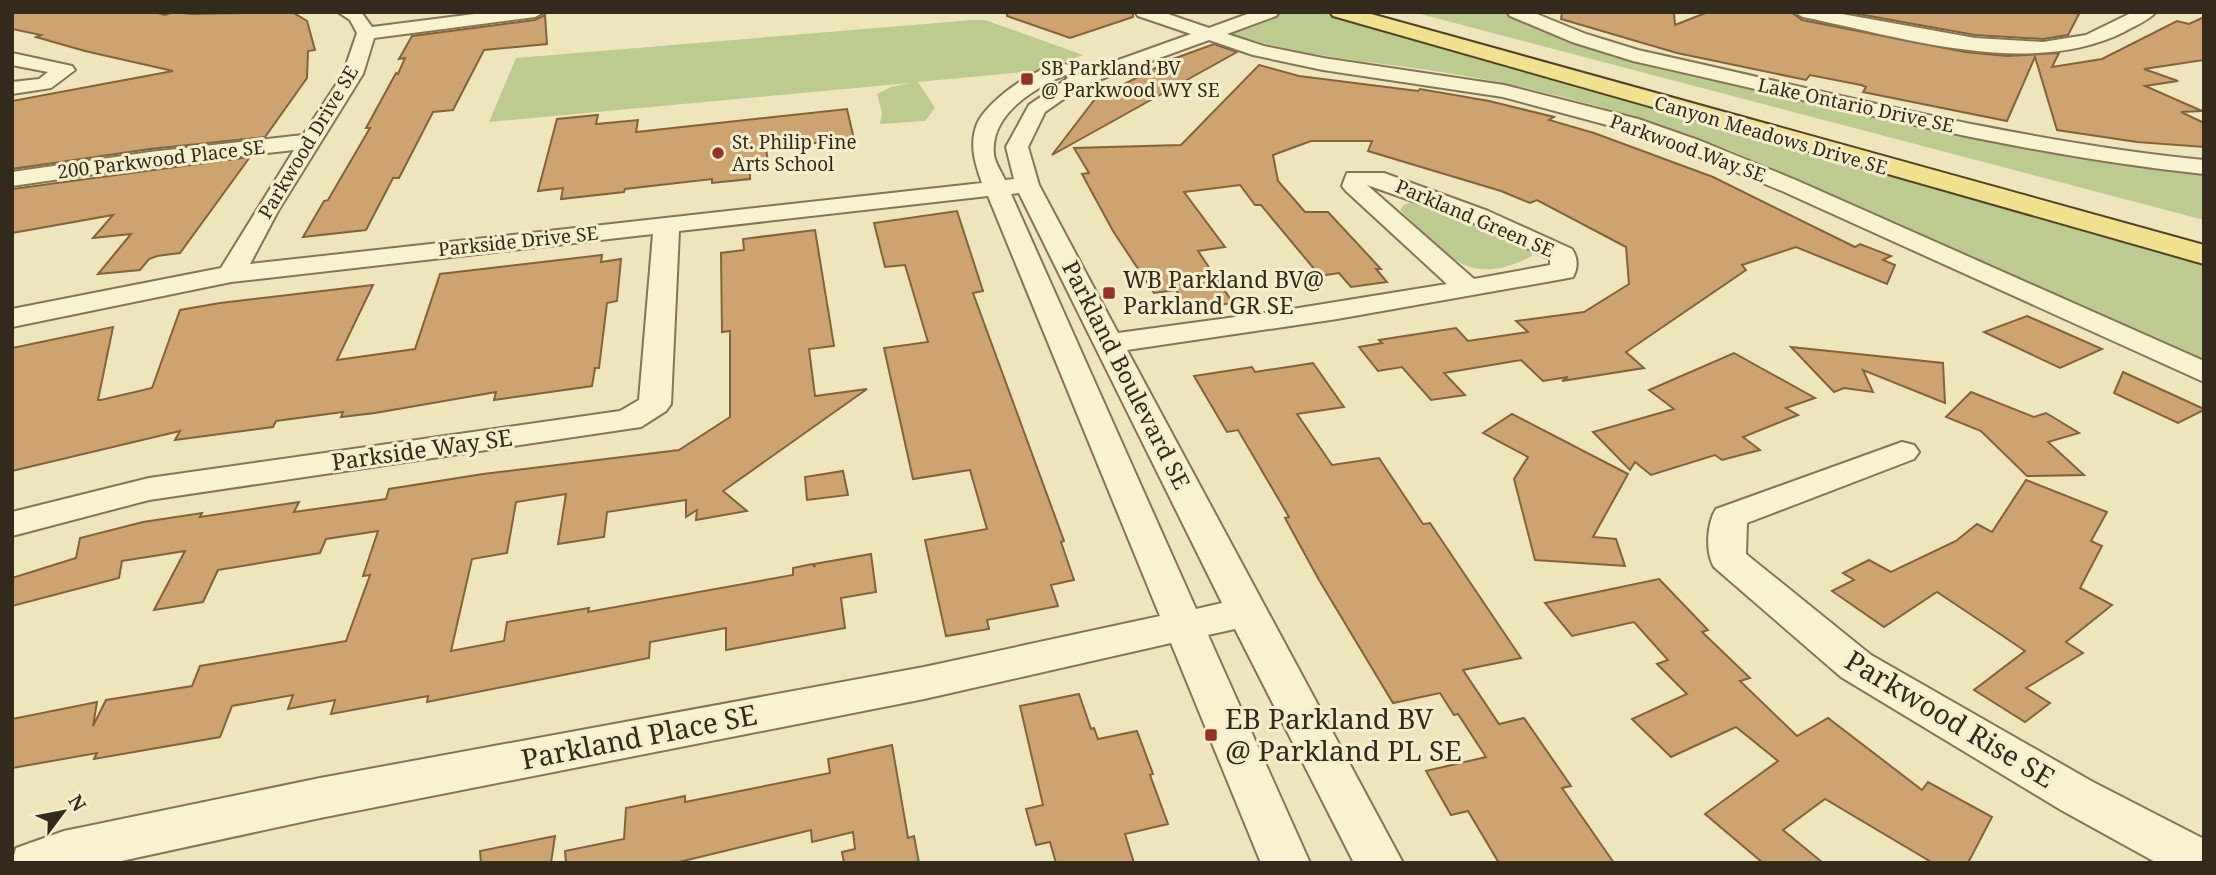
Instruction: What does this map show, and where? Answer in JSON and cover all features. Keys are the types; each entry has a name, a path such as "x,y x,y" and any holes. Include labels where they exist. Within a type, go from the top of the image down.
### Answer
{"main road":[{"name":"Canyon Meadows Drive SE","path":"1340,12 2204,255"},
{"name":"Canyon Meadows Drive SE","path":"1384,12 2204,234"},
{"path":"1396,12 1429,25"}],"street":[{"path":"347,12 357,17 366,33 535,12"},
{"name":"Parkwood Way SE","path":"1144,12 1260,51 1323,64 1504,91 1630,124 1693,146 1790,186 2204,373"},
{"path":"988,124 1012,96 1044,77 1228,12"},
{"name":"Parkland Boulevard SE","path":"1270,12 1075,82 1036,109 1017,147 1011,187 1183,625 1286,863"},
{"name":"Lake Ontario Drive SE","path":"1516,12 1579,38 1646,58 2033,143 2115,158 2204,167"},
{"path":"1803,12 1946,39 2001,45 2046,46 2075,44 2122,26 2147,12"},
{"name":"Parkwood Drive SE","path":"231,274 353,74 366,33"},
{"path":"12,59 65,70 44,84 12,88"},
{"path":"988,124 1026,127"},
{"name":"Parkland Boulevard SE","path":"988,124 983,155 1011,187 1110,343 1246,611 1379,863"},
{"name":"200 Parkwood Place SE","path":"12,179 310,141"},
{"name":"Parkland Green SE","path":"1110,343 1381,305 1469,289 1563,271 1563,255 1479,216 1376,178 1355,178 1354,186 1469,289"},
{"name":"Parkside Drive SE","path":"12,318 231,274 1011,187"},
{"name":"Parkside Way SE","path":"12,524 149,489 629,420 654,404 666,226"},
{"name":"Parkwood Rise SE","path":"1902,452 1729,517 1727,558 1856,666 2077,796 2203,863"},
{"name":"Parkland Place SE","path":"33,863 64,852 320,798 924,683 1246,611"}],"green space":[{"path":"1286,12 1323,13 2204,262 2204,364 1734,152 1664,127 1521,87 1447,73 1313,54 1233,34 1236,30"},
{"path":"1413,12 1502,12 1533,25 2080,156 2204,173 2204,220"},
{"path":"985,20 1083,55 1043,70 918,82 935,108 925,121 880,124 882,113 877,94 909,83 489,122 516,58"},
{"path":"1414,201 1428,202 1526,242 1532,256 1509,266 1490,269 1473,268 1458,262 1400,210"}],"building":[{"path":"12,12 154,12 165,15 173,12 292,12 307,21 315,50 308,51 307,78 265,137 150,149 12,169 12,101 173,71 85,51 36,37 41,35 12,29"},
{"path":"1007,12 1133,12 1133,17 1070,38 1007,16"},
{"path":"1562,12 1674,12 1675,25 1708,12 1791,12 1802,20 1965,52 2007,56 2059,53 2052,67 2102,59 2177,21 2189,24 2204,17 2204,60 2144,69 2178,81 2145,86 2202,111 2181,112 2204,123 2204,147 2137,142 2057,130 2035,57 2007,121 1863,92 1866,87 1861,85 1810,75 1806,80 1677,53 1561,19"},
{"path":"1847,12 2080,12 2068,35 2043,39 1975,35"},
{"path":"545,15 547,44 484,50 453,110 433,112 399,178 393,178 366,230 303,237 370,128 366,128 396,73 398,74 405,58 399,59 412,36 535,20"},
{"path":"1214,44 1237,52 1052,155 1095,99 1173,59"},
{"path":"1259,65 1299,76 1418,91 1420,89 1489,101 1554,117 1549,120 1594,133 1713,177 1855,247 1860,244 1891,256 1883,260 1895,265 1887,284 1796,247 1742,265 1746,270 1626,352 1644,368 1562,381 1568,377 1543,381 1521,360 1444,373 1465,395 1431,400 1402,367 1378,371 1359,347 1382,343 1379,340 1456,328 1468,341 1528,332 1516,321 1584,312 1629,284 1626,247 1537,200 1530,203 1501,191 1368,151 1372,141 1311,141 1273,155 1278,181 1305,212 1328,212 1381,269 1376,269 1387,282 1351,287 1339,273 1320,276 1261,205 1255,205 1240,185 1184,192 1225,247 1198,251 1233,303 1188,309 1176,290 1154,293 1113,231 1082,174 1089,173 1074,148 1181,145"},
{"path":"847,109 854,139 766,148 768,163 750,165 750,179 712,183 712,179 561,199 563,188 538,191 557,119 598,115 596,124 638,120 636,132"},
{"path":"250,157 180,253 149,259 140,270 98,274 131,234 93,238 113,215 12,233 12,189"},
{"path":"957,211 983,291 973,293 1064,541 1061,542 1074,580 1051,585 1058,606 987,620 989,629 946,636 925,540 987,529 970,470 913,479 884,348 928,342 905,265 885,267 874,223"},
{"path":"815,230 834,346 809,349 815,396 867,389 723,491 747,511 696,520 697,510 686,517 686,500 607,512 604,537 558,544 566,494 516,502 507,553 472,559 451,651 504,641 507,622 589,608 588,612 793,575 793,568 812,564 815,567 814,564 871,554 876,592 841,598 845,628 726,650 726,628 650,642 649,658 427,702 428,696 331,714 335,700 288,709 293,695 232,706 220,737 94,759 97,753 12,768 12,719 97,702 93,726 106,700 192,686 200,666 346,641 370,575 363,576 378,531 326,539 320,553 218,570 203,602 154,610 185,551 122,561 119,578 12,606 12,578 76,558 80,538 143,522 202,513 200,517 299,502 294,512 386,499 389,489 483,474 679,450 730,417 730,331 722,332 721,253 744,250 743,239"},
{"path":"602,255 601,262 621,259 617,301 607,303 599,368 595,368 592,386 494,400 496,392 375,413 341,417 343,412 276,421 273,427 175,440 180,431 12,471 12,348 113,327 98,400 101,400 152,388 180,310 373,285 337,360 415,349 440,274"},
{"path":"2027,316 2102,349 2060,368 1984,332"},
{"path":"1791,347 1943,363 1945,403 1863,370 1873,392 1844,388 1834,392"},
{"path":"1734,353 1815,398 1786,408 1798,415 1743,437 1760,450 1722,460 1715,455 1651,475 1635,462 1630,470 1593,432 1674,409 1649,390"},
{"path":"1313,363 1344,407 1297,414 1332,465 1379,458 1423,524 1430,523 1521,658 1463,670 1499,724 1524,718 1571,786 1562,788 1614,863 1499,863 1468,811 1451,815 1426,771 1486,757 1458,714 1454,715 1440,693 1393,703 1319,580 1285,518 1289,517 1238,430 1227,432 1194,376 1252,367 1255,372"},
{"path":"2123,372 2204,410 2178,423 2114,393"},
{"path":"1971,392 2034,417 2046,413 2079,433 2048,442 2084,475 2027,476 1981,431 1946,417"},
{"path":"1512,414 1628,474 1593,537 1616,539 1625,566 1535,560 1514,479 1528,457 1483,433"},
{"path":"843,471 848,495 807,500 805,477"},
{"path":"2026,480 2107,512 2091,541 2102,546 2080,588 2112,605 2066,642 2083,653 2026,688 2050,703 2025,722 1974,690 2025,651 2000,634 1937,592 1884,627 1832,591 1854,580 1843,573 1869,560 1891,572 1956,541 1977,524 1992,532"},
{"path":"1659,579 1708,630 1702,632 1750,678 1740,681 1797,736 1828,718 1922,790 1928,782 1992,817 1968,863 1933,863 1825,799 1783,830 1823,863 1763,863 1705,814 1778,761 1736,727 1671,757 1632,719 1687,694 1657,664 1668,660 1634,622 1572,636 1545,603"},
{"path":"1079,694 1091,729 1094,728 1098,739 1137,731 1153,774 1150,775 1168,824 1125,834 1134,863 1056,863 1050,842 1036,845 1026,809 1043,805 1020,706"},
{"path":"892,745 908,838 914,836 919,863 844,863 842,852 855,849 853,832 812,842 811,830 675,863 566,863 565,851 624,839 626,808 685,796 685,802 830,773 828,759"},
{"path":"555,836 551,863 481,863 480,851"}],"place":[{"name":"SB Parkland BV @ Parkwood WY SE","path":"1027,79"},
{"name":"St. Philip Fine Arts School","path":"718,153"},
{"name":"WB Parkland BV@ Parkland GR SE","path":"1109,293"},
{"name":"EB Parkland BV @ Parkland PL SE","path":"1211,735"}]}
